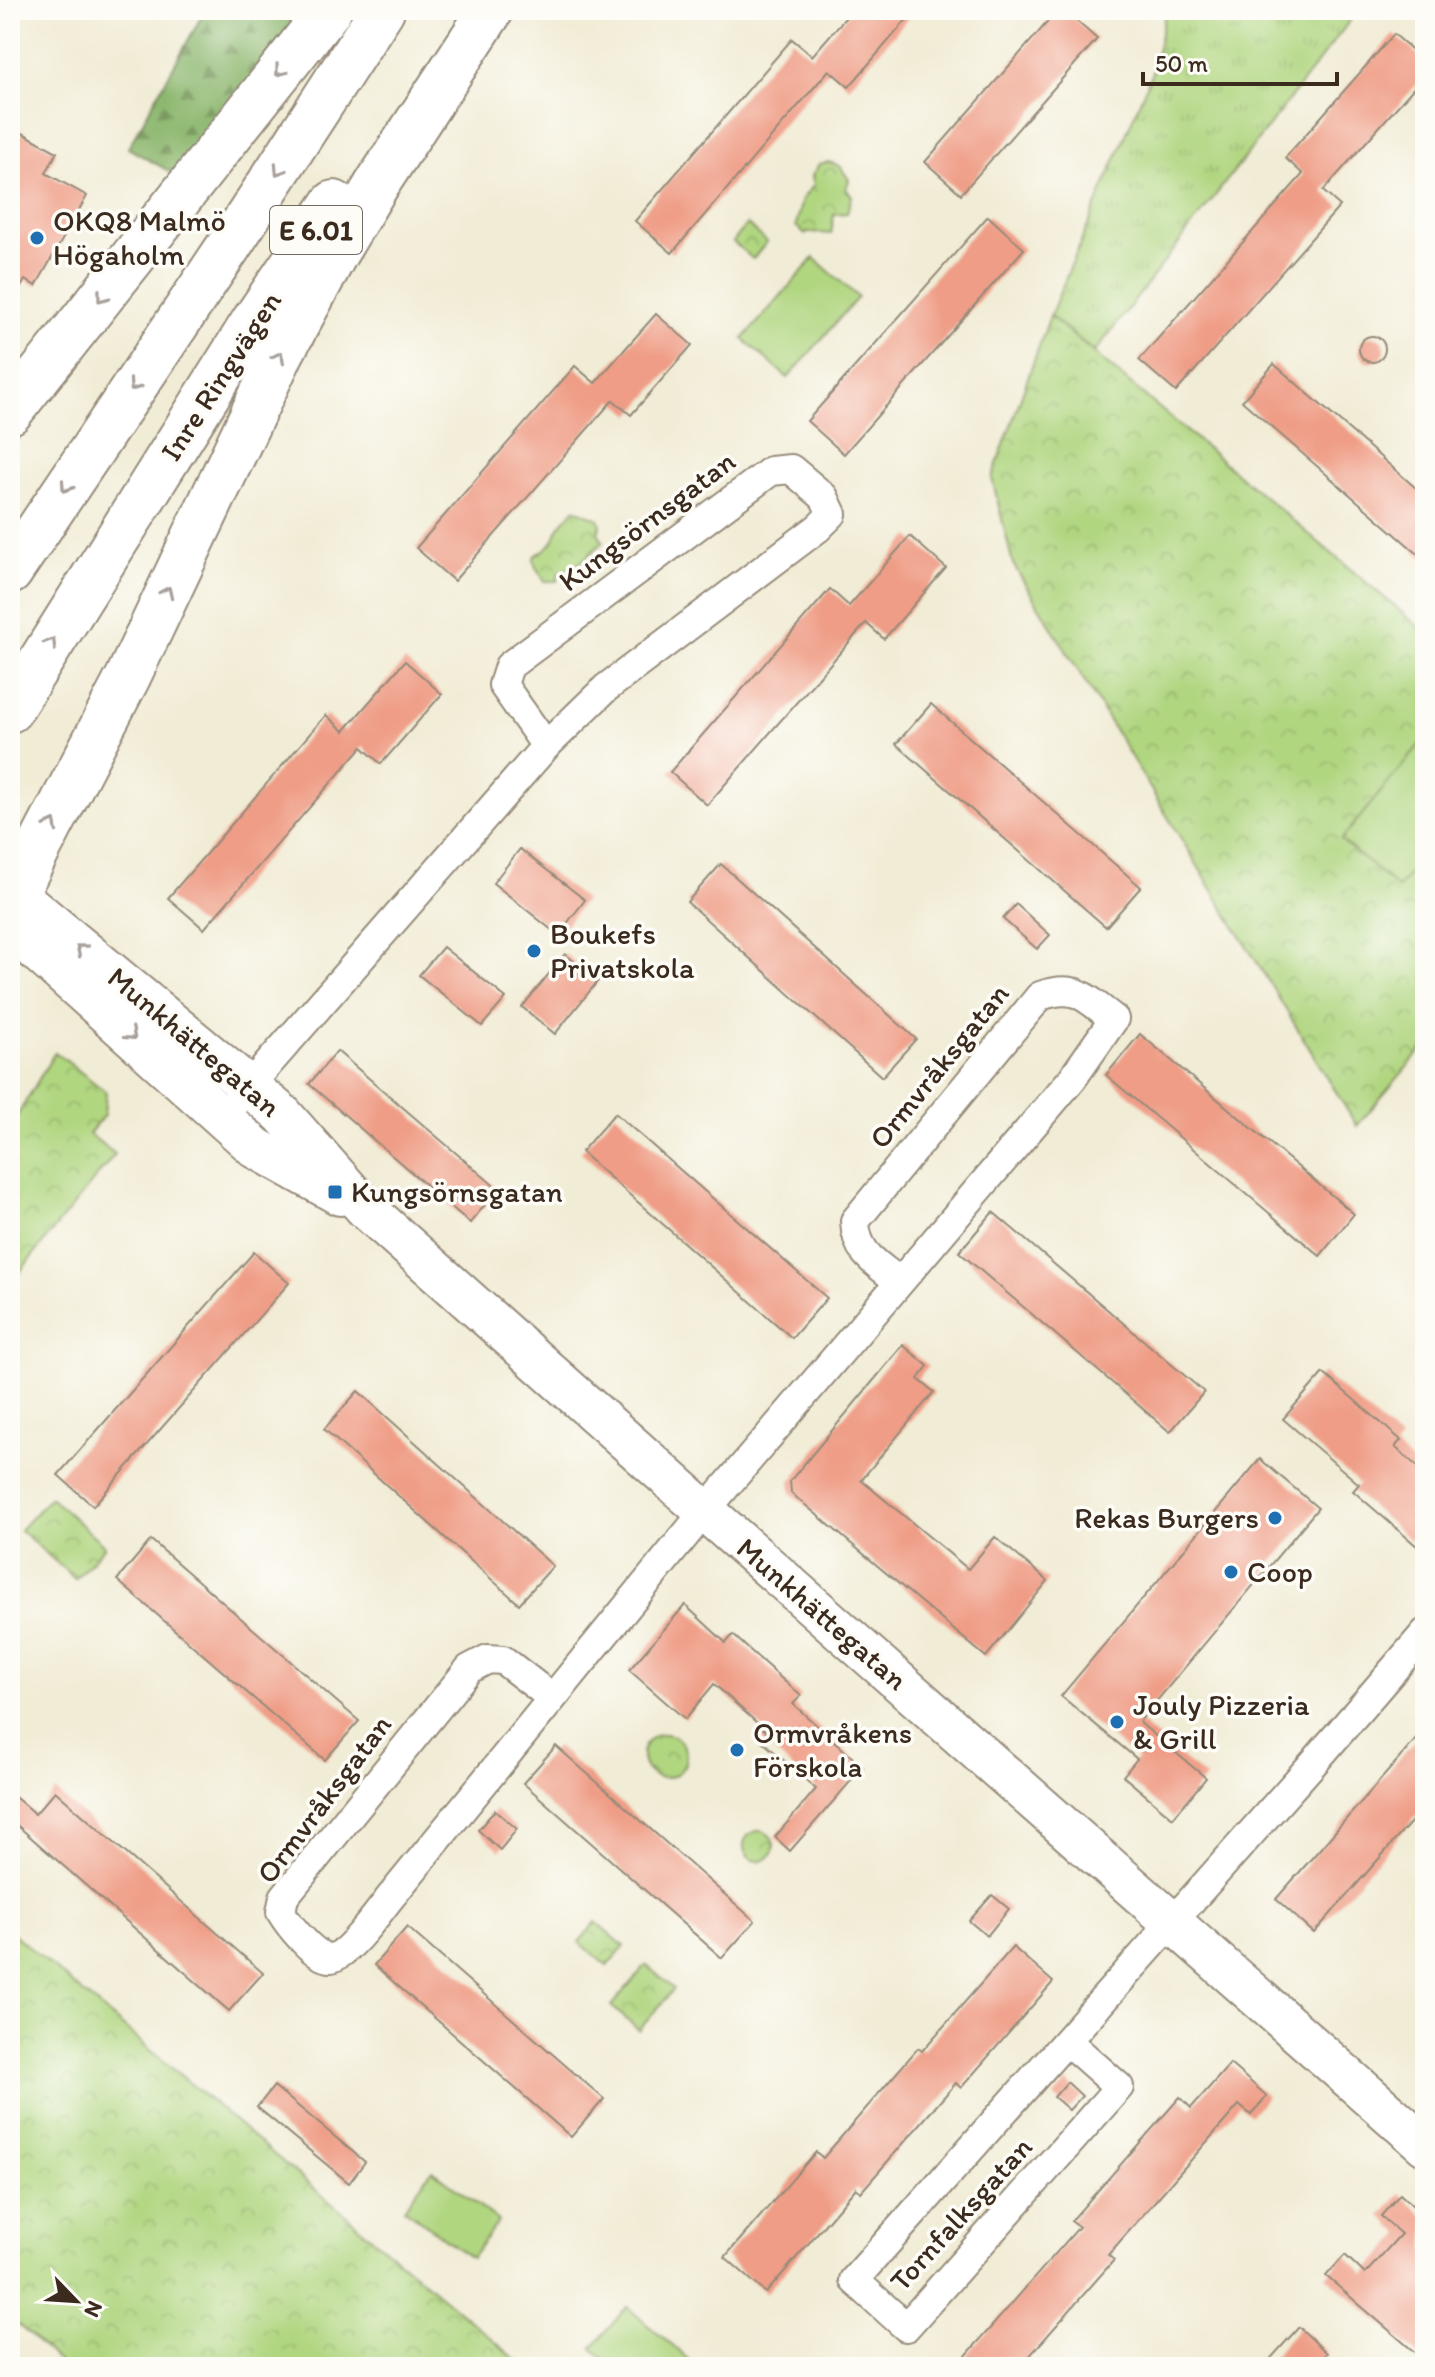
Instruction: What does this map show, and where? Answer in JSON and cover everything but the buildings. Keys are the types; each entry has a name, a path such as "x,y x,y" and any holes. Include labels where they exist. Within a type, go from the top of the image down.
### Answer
{"highway":[{"path":"10,412 329,10"},
{"name":"E 6.01","path":"10,572 237,234 382,10"},
{"name":"Inre Ringvägen","path":"10,710 254,321 470,10"},
{"path":"12,903 128,677 282,352 379,181 491,10"}],"main road":[{"name":"Munkhättegatan","path":"12,903 282,1114 365,1208 1425,2145"},
{"name":"Munkhättegatan","path":"12,903 256,1148 365,1208"}],"street":[{"name":"Kungsörnsgatan","path":"222,1117 546,746 606,688 818,528 832,514 824,497 791,469 771,471 509,666 503,685 546,746"},
{"name":"Ormvråksgatan","path":"552,1698 503,1660 488,1659 469,1669 284,1897 281,1912 290,1927 322,1957 332,1958 343,1953 552,1698 705,1511 900,1282 1072,1079 1114,1019 1075,991 1057,990 1040,996 855,1221 856,1239 868,1256 900,1282"},
{"name":"Tornfalksgatan","path":"1067,2041 1119,2087 906,2327 854,2280 1425,1633"}],"green space":[{"path":"205,10 310,10 176,175 128,148"},
{"path":"1166,10 1358,10 1095,352 1050,316 1153,70"},
{"path":"829,162 840,166 849,180 846,189 852,196 847,213 834,214 831,234 805,234 796,226 802,199 814,185 812,176 819,164"},
{"path":"747,224 767,242 753,259 733,242"},
{"path":"814,258 858,297 788,378 743,339"},
{"path":"1050,316 1425,632 1425,1046 1357,1126 1013,564 992,478"},
{"path":"575,509 599,519 601,526 598,532 603,542 575,567 559,572 557,581 545,581 534,559 554,540 560,526"},
{"path":"1425,738 1425,855 1398,888 1341,840"},
{"path":"55,1052 106,1092 104,1115 89,1134 115,1154 10,1284 10,1128"},
{"path":"50,1497 105,1546 75,1579 20,1530"},
{"path":"664,1734 679,1741 686,1756 679,1771 664,1778 649,1771 642,1756 649,1741"},
{"path":"759,1831 765,1832 773,1840 773,1852 765,1860 759,1861 753,1860 745,1852 744,1846 745,1840 753,1832"},
{"path":"596,1922 624,1946 607,1966 579,1942"},
{"path":"10,1931 525,2367 64,2367 10,2317"},
{"path":"646,1965 674,1989 639,2030 611,2006"},
{"path":"432,2170 499,2221 471,2258 404,2208"},
{"path":"627,2307 697,2367 614,2367 592,2348"}],"place":[{"name":"OKQ8 Malmö Högaholm","path":"37,238"},
{"name":"Boukefs Privatskola","path":"534,951"},
{"name":"Kungsörnsgatan","path":"335,1192"},
{"name":"Rekas Burgers","path":"1275,1518"},
{"name":"Coop","path":"1231,1572"},
{"name":"Jouly Pizzeria & Grill","path":"1117,1722"},
{"name":"Ormvråkens Förskola","path":"737,1750"}]}
